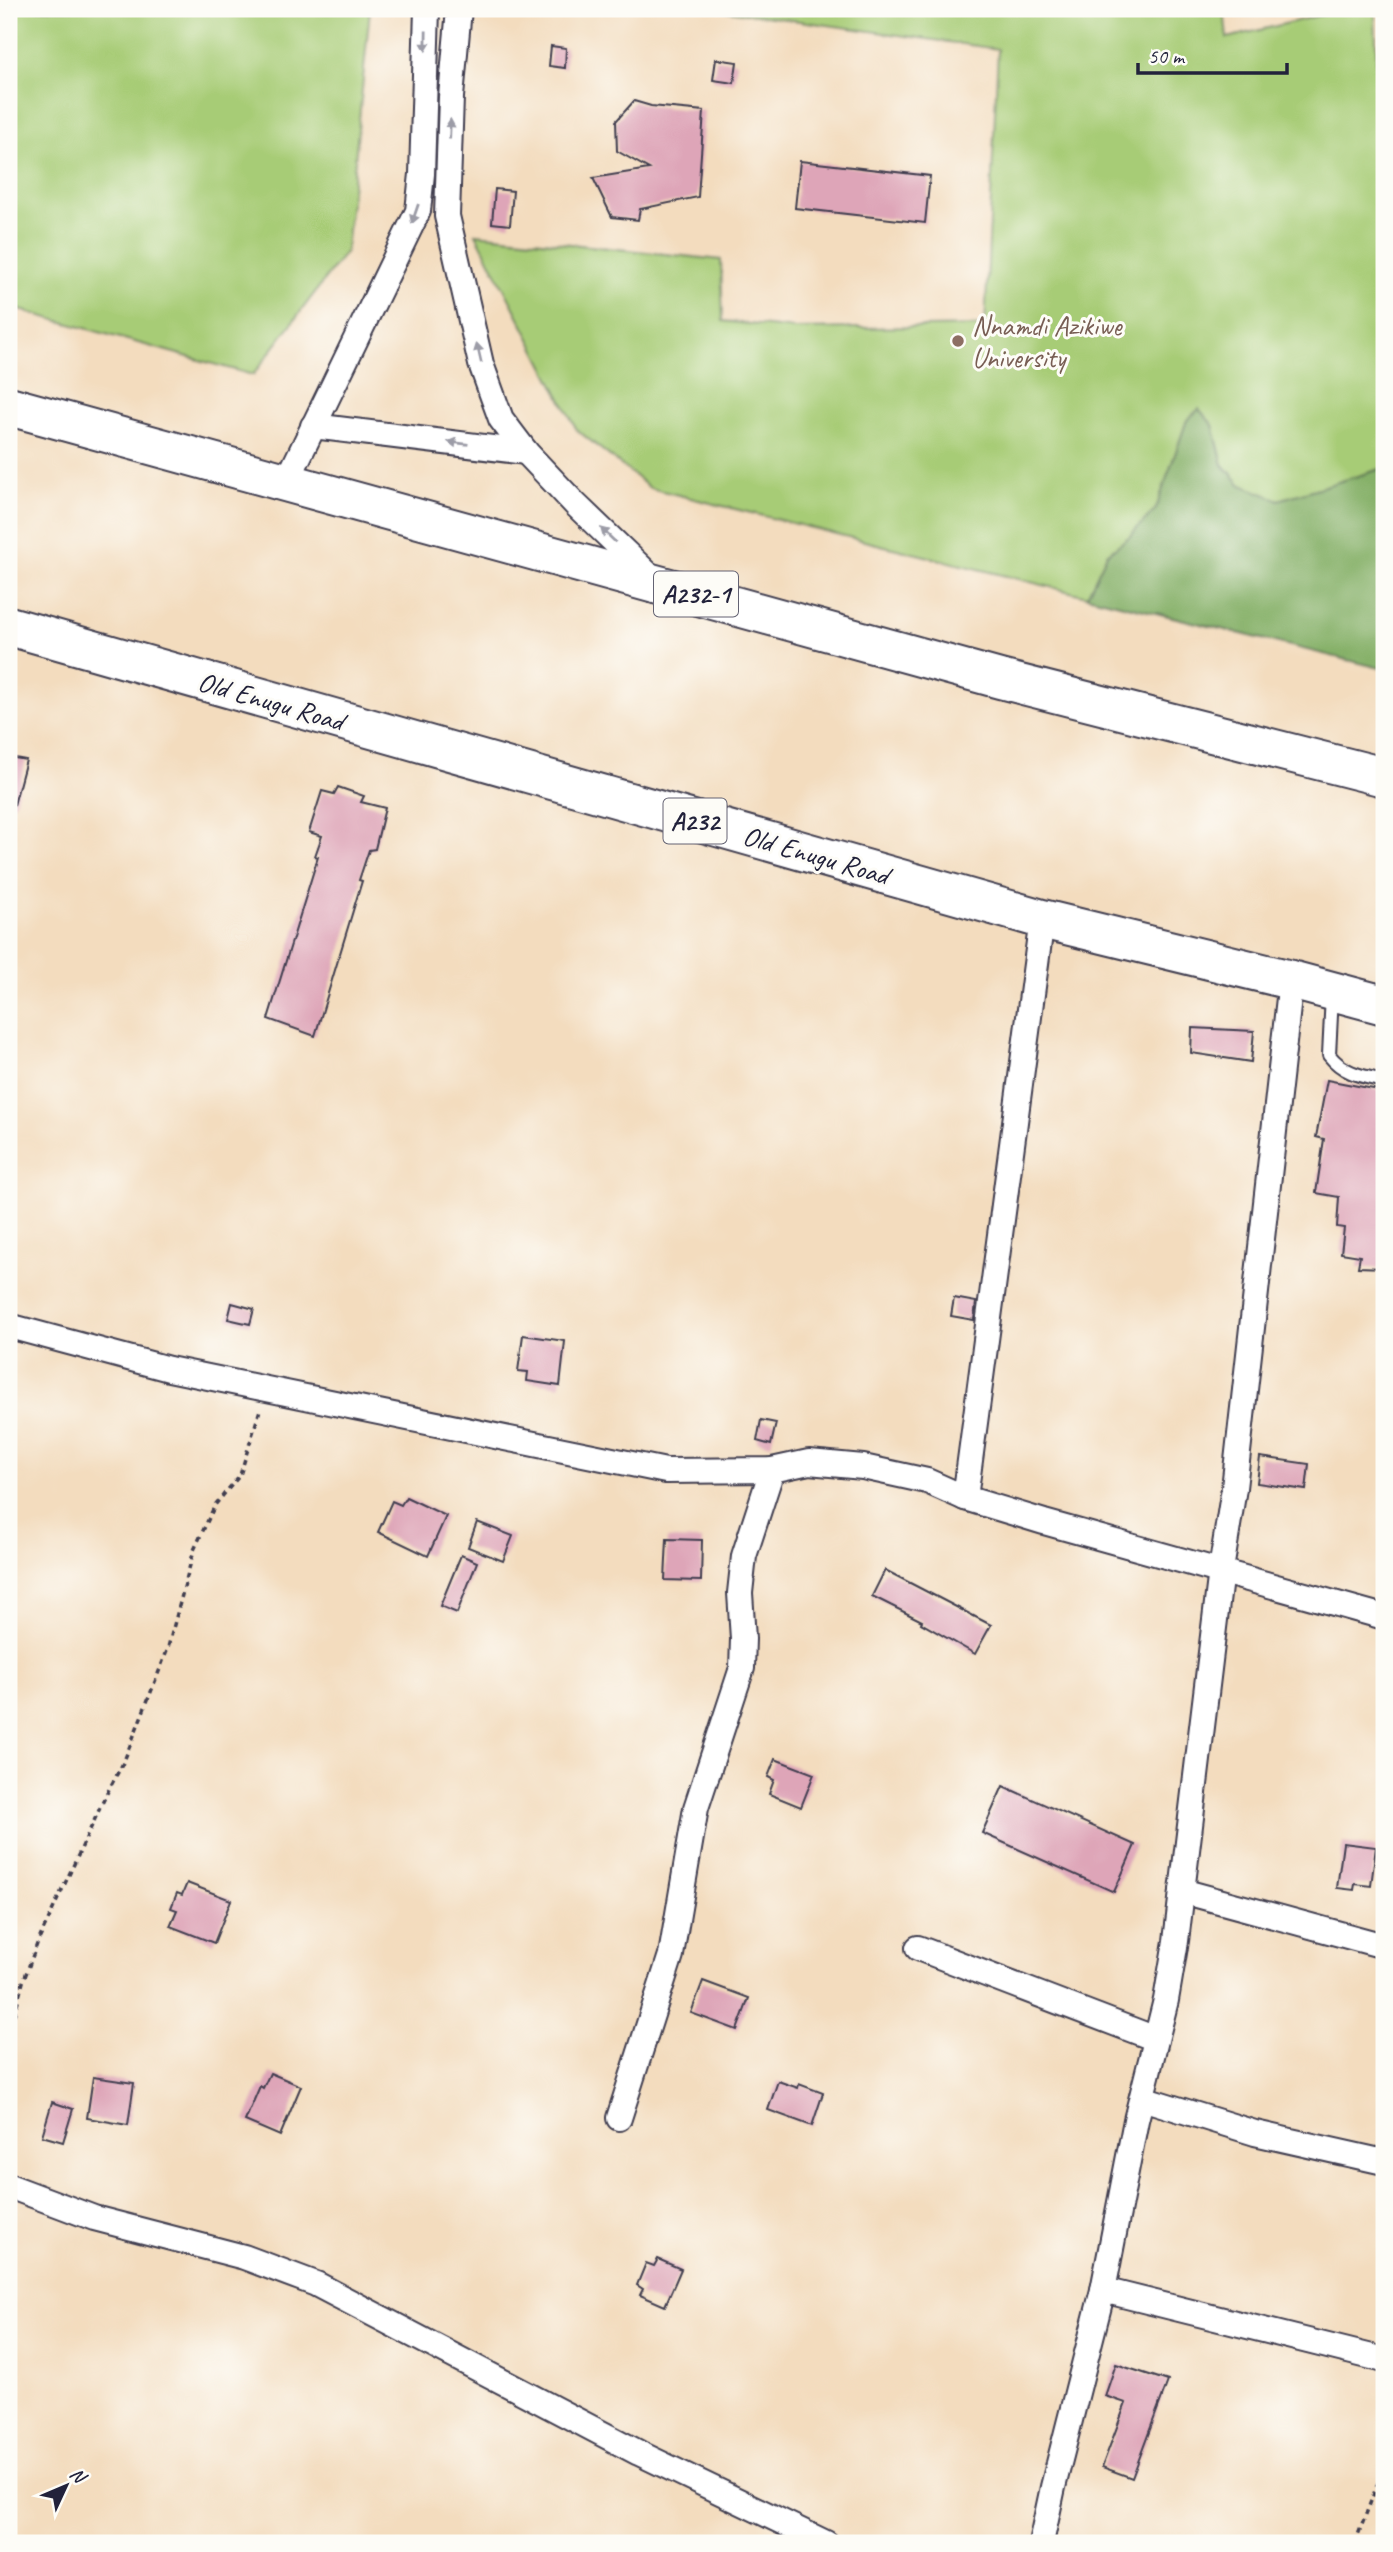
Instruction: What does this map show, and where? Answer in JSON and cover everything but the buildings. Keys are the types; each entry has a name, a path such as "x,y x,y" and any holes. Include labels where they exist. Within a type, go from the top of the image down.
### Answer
{"main road":[{"name":"A232-1","path":"9,406 1000,679 1384,777"},
{"name":"Old Enugu Road","path":"9,626 1041,919 1384,1005"}],"street":[{"path":"286,481 418,211 422,174 427,9"},
{"path":"459,9 451,97 447,216 481,364 501,419 526,452 657,583"},
{"path":"313,426 526,452"},
{"path":"965,1498 1041,919"},
{"path":"1041,2543 1052,2487 1103,2290 1172,1965 1221,1570 1234,1489 1291,980"},
{"path":"9,1326 169,1369 666,1471 772,1470 809,1462 863,1468 926,1481 965,1498 1044,1522 1384,1617"},
{"path":"619,2118 671,1955 696,1808 742,1668 740,1592 744,1556 772,1470"},
{"path":"1182,1891 1384,1946"},
{"path":"918,1948 1156,2039"},
{"path":"1142,2098 1255,2133 1384,2162"},
{"path":"9,2186 94,2218 244,2257 317,2284 639,2453 826,2543"},
{"path":"1103,2290 1384,2360"}],"lane":[{"path":"1332,991 1329,1055 1338,1066 1348,1072 1384,1081"}],"path":[{"path":"9,2034 37,1944 124,1761 167,1651 194,1550 215,1505 240,1475 261,1408 259,1387"},
{"path":"1354,2543 1384,2467"}],"green space":[{"path":"9,9 370,9 346,251 253,375 9,307"},
{"path":"714,9 1224,9 1227,38 1346,9 1375,9 1384,322 1384,468 1279,500 1241,485 1223,464 1213,425 1187,420 1156,509 1129,537 1107,554 1087,596 650,488 577,430 476,234 721,260 723,321 795,329 985,326 998,49"},
{"path":"1199,409 1213,425 1223,465 1241,485 1279,500 1384,468 1384,669 1087,596 1107,554 1129,537 1156,509 1187,420"}],"place":[{"name":"Nnamdi Azikiwe University","path":"958,341"}]}
